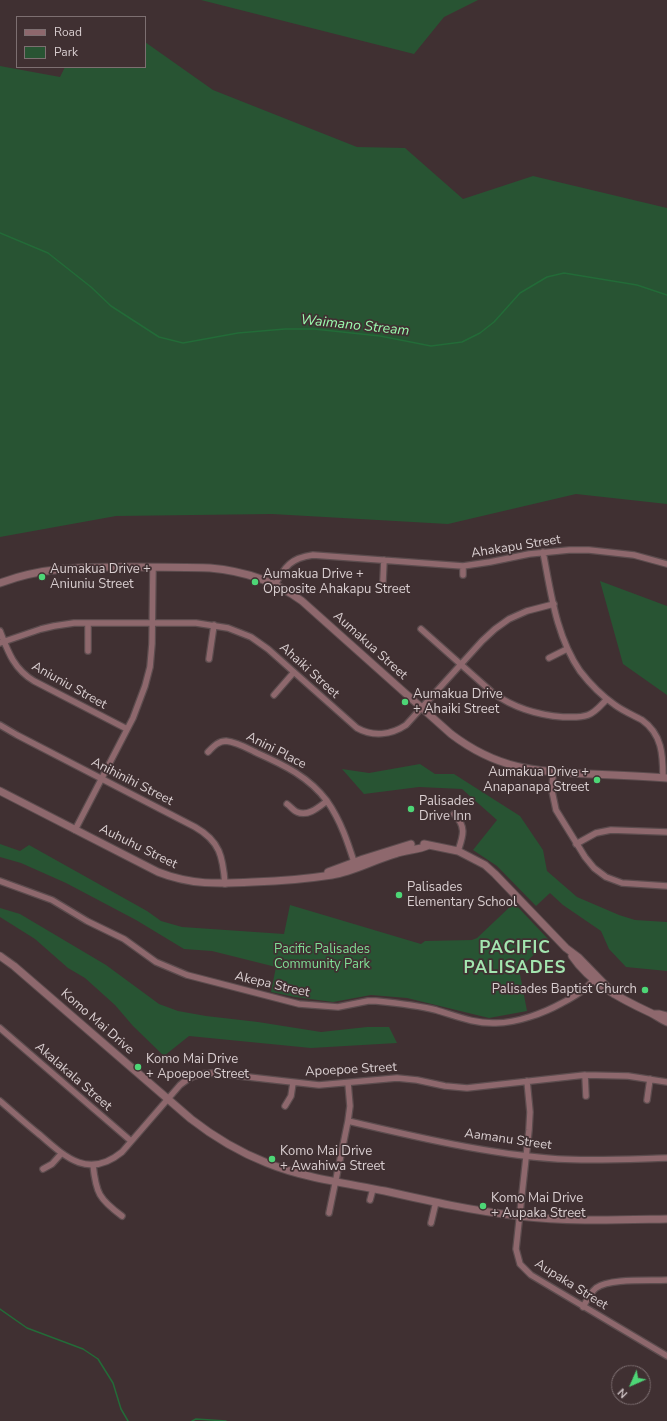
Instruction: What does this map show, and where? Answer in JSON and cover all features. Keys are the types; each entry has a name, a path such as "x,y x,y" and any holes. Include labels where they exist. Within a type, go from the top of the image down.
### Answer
{"street":[{"name":"Ahakapu Street","path":"276,585 286,566 298,558 314,555 463,566 476,565 543,552 569,550 604,551 634,555 667,564"},
{"path":"543,552 559,627 567,649 581,672 606,699 642,721 653,731 662,750 665,778"},
{"path":"383,581 384,560"},
{"name":"Ahakapu Street","path":"463,566 463,575"},
{"path":"75,830 141,699 148,675 151,655 153,623 153,567"},
{"name":"Aumakua Street","path":"0,583 31,573 65,568 220,568 251,575 276,585 309,607 457,739 482,754 517,767 553,773 665,778"},
{"name":"Ahaiki Street","path":"2,642 29,632 54,626 88,623 214,625 228,628 251,637 268,649 357,728 369,733 382,734 400,729 406,725 489,635 502,624 527,611 554,604"},
{"path":"88,623 88,651"},
{"path":"209,659 214,625"},
{"path":"421,629 499,697 520,708 548,716 582,717 596,711 606,699"},
{"name":"Aniuniu Street","path":"0,631 2,642 12,661 28,678 127,729"},
{"path":"549,658 567,649"},
{"path":"274,695 294,672"},
{"name":"Anihinihi Street","path":"0,725 207,834 216,844 222,857 225,884"},
{"name":"Anini Place","path":"208,752 217,743 225,741 238,744 285,766 314,786 327,801 340,823 355,865"},
{"path":"553,773 552,791 554,805 576,844 594,868 614,881 632,885 667,886"},
{"name":"Auhuhu Street","path":"0,791 166,876 190,882 225,884 294,880 331,875 355,865 427,846 458,851 472,857 491,870 566,948 575,961 594,978 614,994 667,1022"},
{"path":"287,804 297,812 302,813 312,811 327,801"},
{"path":"454,814 462,823 463,827 462,838 458,851"},
{"path":"576,844 596,833 611,830 667,832"},
{"name":"Akepa Street","path":"0,880 38,894 62,905 83,919 124,939 166,968 289,1002 338,1007 368,1001 376,1001 430,1009 472,1021 498,1023 542,1013 568,1000 594,978"},
{"name":"Komo Mai Drive","path":"0,956 20,971 167,1099 209,1132 252,1157 290,1171 482,1211 520,1216 592,1221 667,1219"},
{"name":"Auhuhu Street","path":"653,1014 667,1016"},
{"name":"Akalakala Street","path":"0,1028 131,1141"},
{"name":"Apoepoe Street","path":"93,1165 116,1156 180,1085 187,1079 205,1073 319,1085 397,1078 467,1088 585,1075 610,1075 667,1082"},
{"path":"585,1075 586,1096"},
{"path":"647,1100 650,1079"},
{"name":"Aupaka Street","path":"527,1081 530,1112 516,1249 518,1259 522,1267 531,1275 667,1356"},
{"path":"285,1106 291,1096 293,1083"},
{"path":"329,1214 348,1121 350,1102 348,1083"},
{"path":"0,1101 61,1154 76,1162 93,1165 98,1194 122,1216"},
{"name":"Aamanu Street","path":"348,1121 466,1146 526,1155 581,1160 667,1158"},
{"path":"43,1169 52,1164 61,1154"},
{"path":"370,1200 373,1189"},
{"path":"432,1223 436,1202"},
{"path":"584,1306 593,1291 605,1284 616,1282 667,1280"}],"green space":[{"path":"201,0 478,0 444,17 414,54"},
{"path":"146,43 213,90 357,147 405,148 463,199 533,176 667,208 667,504 576,494 448,524 272,514 116,516 0,537 0,66 60,77 64,68 146,68"},
{"path":"600,581 667,606 667,695 623,664"},
{"path":"420,764 435,774 454,774 520,816 543,850 547,871 577,897 619,915 635,920 667,922 667,971 626,967 609,949 601,931 563,905 550,893 536,906 497,866 473,850 497,820 462,789 419,787 364,794 342,769 369,773"},
{"name":"Pacific Palisades Community Park","path":"0,844 20,851 29,845 147,911 161,921 182,927 284,934 290,905 421,944 425,941 472,940 477,938 514,903 549,940 519,969 527,1011 489,1018 407,998 371,995 333,1002 295,997 271,992 276,967 212,951 184,949 136,920 66,883 21,863 0,857"},
{"path":"0,908 20,914 106,965 159,1004 178,1011 321,1032 367,1027 389,1027 397,1043 311,1048 189,1036 164,1056 133,1026 115,1005 85,978 68,968 35,939 0,917"}],"waterway":[{"name":"Waimano Stream","path":"0,233 48,253 91,287 111,306 159,337 183,343 238,333 285,329 314,329 380,336 431,346 462,342 480,333 494,322 520,293 547,277 564,273 637,285 667,295"},
{"path":"0,1309 27,1328 83,1349 98,1359 113,1383 121,1409 128,1421"},
{"path":"192,1421 196,1419 226,1421"}],"place":[{"name":"Aumakua Drive + Aniuniu Street","path":"42,577"},
{"name":"Aumakua Drive + Opposite Ahakapu Street","path":"255,582"},
{"name":"Aumakua Drive + Ahaiki Street","path":"405,702"},
{"name":"Aumakua Drive + Anapanapa Street","path":"597,780"},
{"name":"Palisades Drive Inn","path":"411,809"},
{"name":"Palisades Elementary School","path":"399,895"},
{"name":"Palisades Baptist Church","path":"645,990"},
{"name":"Komo Mai Drive + Apoepoe Street","path":"138,1067"},
{"name":"Komo Mai Drive + Awahiwa Street","path":"272,1159"},
{"name":"Komo Mai Drive + Aupaka Street","path":"483,1206"}],"district":[{"name":"PACIFIC PALISADES","path":"515,959"}]}
